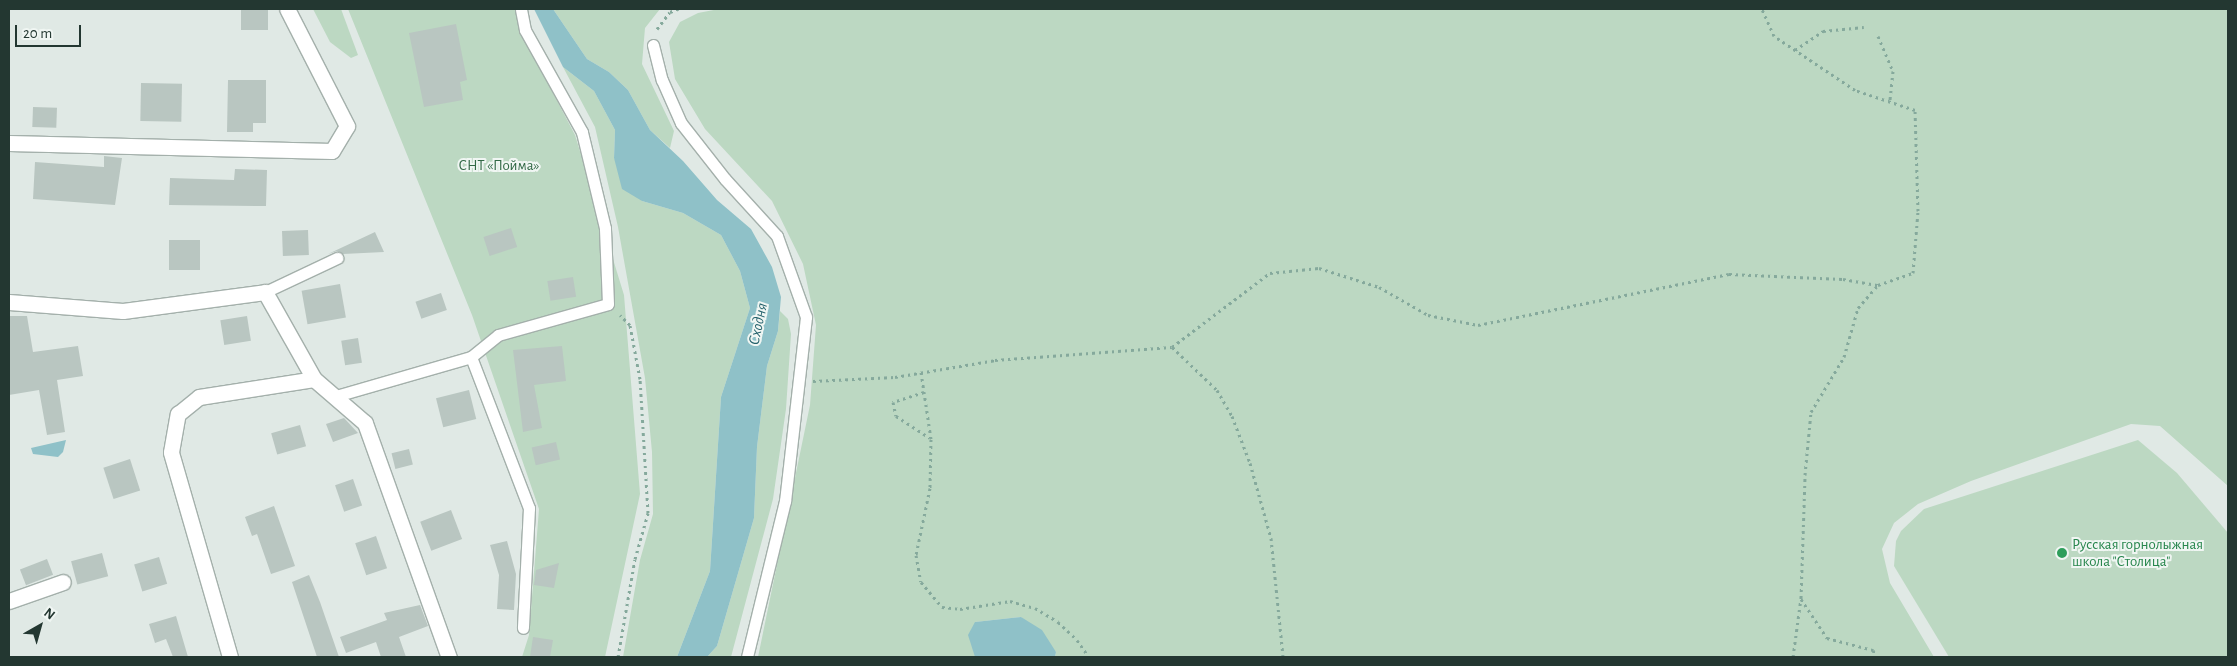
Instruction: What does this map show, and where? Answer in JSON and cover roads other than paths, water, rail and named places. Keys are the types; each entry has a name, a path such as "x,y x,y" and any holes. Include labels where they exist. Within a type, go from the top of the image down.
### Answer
{"street":[{"path":"9,143 332,151 348,126 287,9"},
{"path":"9,302 123,311 265,292 314,379 365,423 449,657"},
{"path":"230,657 171,452 178,414 199,397 314,379"},
{"path":"9,601 63,582"}],"lane":[{"path":"336,396 471,357 498,335 608,304 605,228 582,132 525,30 521,9"},
{"path":"653,45 662,80 681,123 725,179 777,236 806,317 785,501 747,657"},
{"path":"265,292 337,258"},
{"path":"471,357 529,508 523,628"}],"water":[{"name":"Сходня","path":"534,9 553,9 587,59 609,72 628,90 650,130 683,161 717,200 751,229 772,267 781,297 778,331 767,366 757,447 754,518 717,646 707,657 677,657 710,571 721,397 750,308 740,271 721,235 683,213 642,201 622,189 614,158 615,130 594,91 563,67"},
{"path":"66,440 63,452 58,457 33,454 31,448"},
{"path":"1021,617 1042,630 1056,652 1055,657 975,657 968,635 975,622"}],"place":[{"name":"Русская горнолыжная школа \"Столица\"","path":"2062,553"}],"park label":[{"name":"СНТ «Пойма»","path":"499,166"}]}
